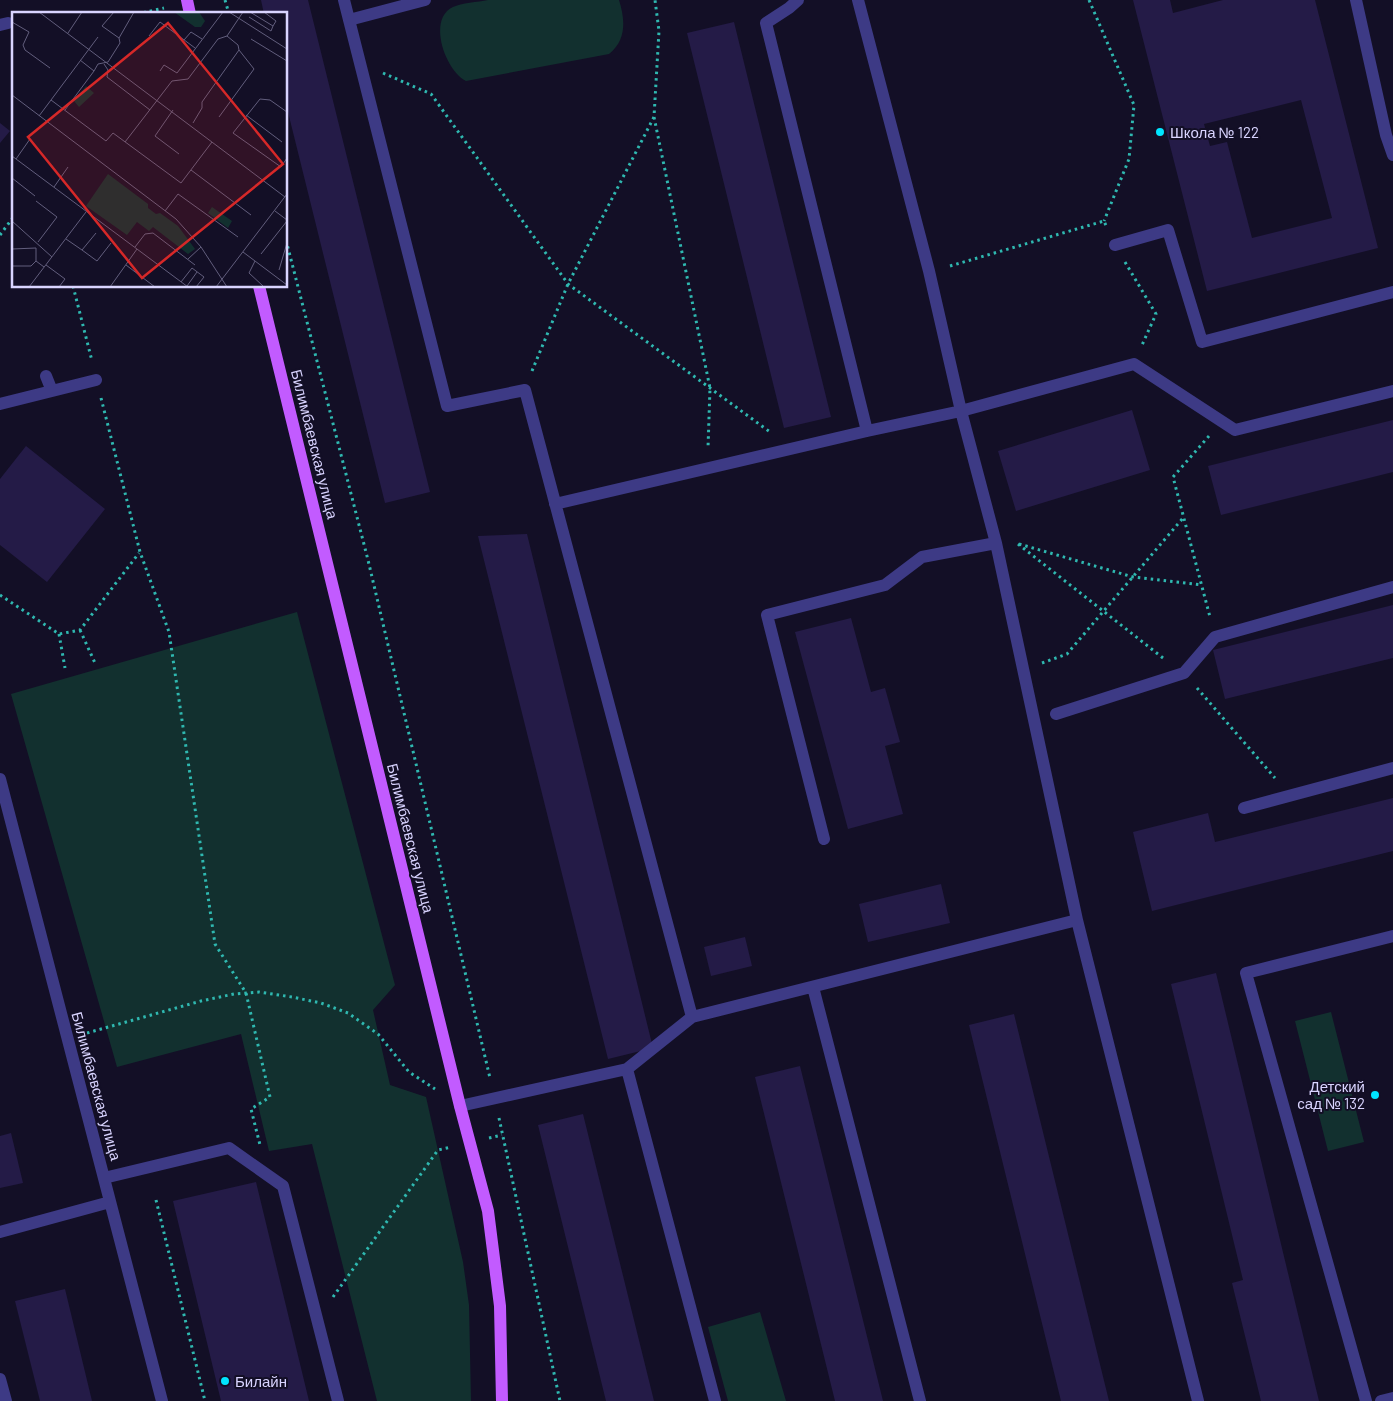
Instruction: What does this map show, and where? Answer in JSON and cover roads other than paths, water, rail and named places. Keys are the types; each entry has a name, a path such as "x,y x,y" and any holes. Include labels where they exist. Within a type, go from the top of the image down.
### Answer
{"main road":[{"name":"Билимбаевская улица","path":"260,288 460,1106 488,1211 499,1296 502,1401"}],"street":[{"path":"344,0 447,406 525,390 692,1017"},
{"path":"349,20 425,0"},
{"path":"798,0 766,23 867,431"},
{"path":"858,0 929,272 961,411 996,543 1022,671 1078,920 1198,1401"},
{"path":"1356,0 1386,135 1393,155"},
{"path":"1115,245 1168,230 1202,342 1393,292"},
{"path":"555,504 961,411 1134,364 1235,430 1393,391"},
{"path":"46,376 52,391"},
{"path":"0,404 96,380"},
{"path":"824,839 767,615 885,585 922,557 996,543"},
{"path":"1056,714 1184,674 1215,637 1393,587"},
{"path":"1244,808 1393,768"},
{"name":"Билимбаевская улица","path":"0,779 162,1401"},
{"path":"460,1106 627,1069 692,1017 1078,920"},
{"path":"1366,1401 1246,973 1393,936"},
{"path":"813,987 920,1401"},
{"path":"627,1069 715,1401"},
{"path":"104,1178 229,1148 283,1186 338,1401"},
{"path":"0,1232 110,1202"},
{"path":"0,1379 6,1401"},
{"path":"1380,1401 1393,1398"}],"place":[{"name":"Школа № 122","path":"1160,132"},
{"name":"Детский сад № 132","path":"1375,1095"},
{"name":"Билайн","path":"225,1381"}]}
